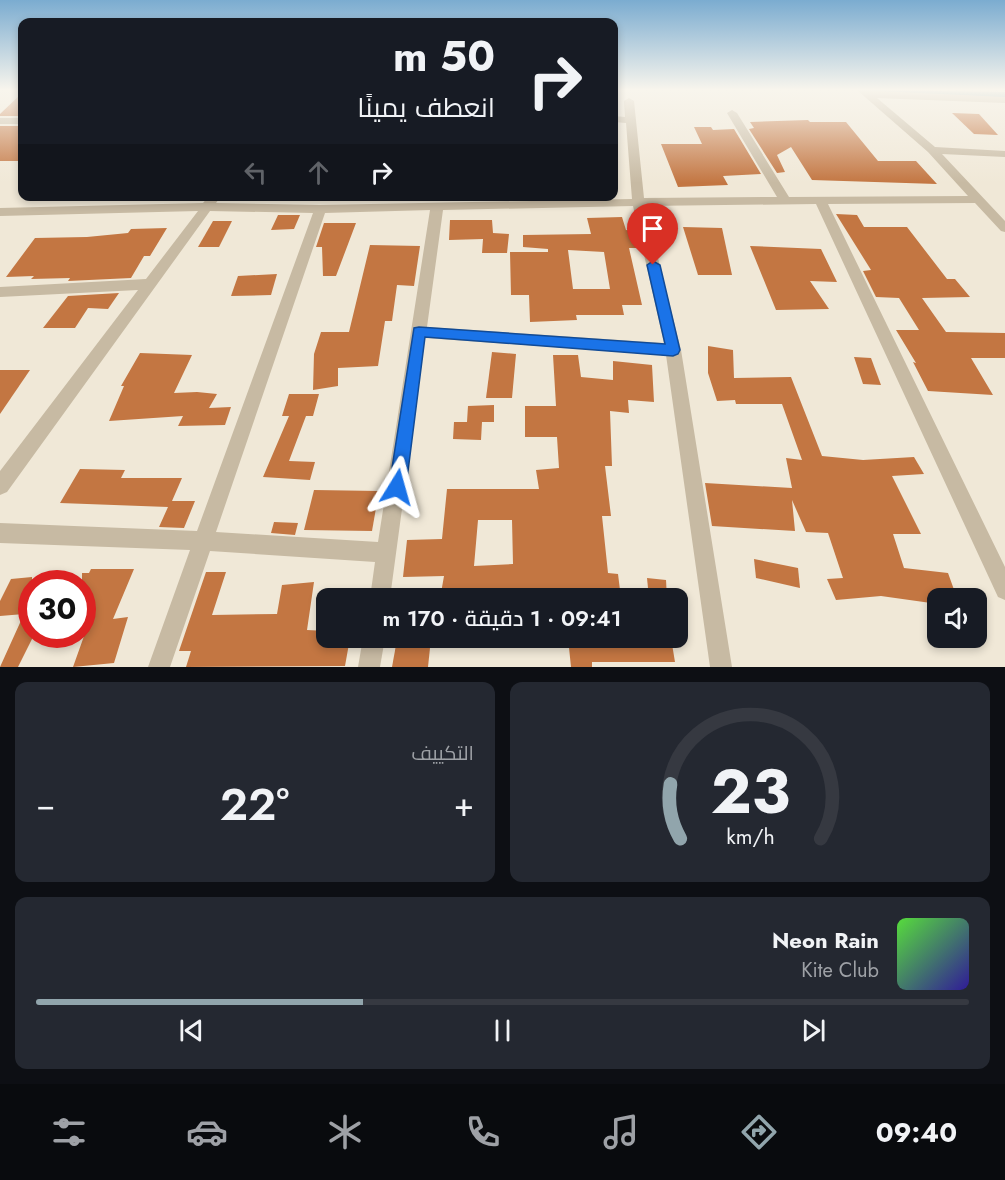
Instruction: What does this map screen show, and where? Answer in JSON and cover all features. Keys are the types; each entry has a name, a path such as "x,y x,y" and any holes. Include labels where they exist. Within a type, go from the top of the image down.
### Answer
{"street":[{"path":"631,121 639,201 673,350 720,667"},
{"path":"737,121 785,200"},
{"path":"898,121 932,150 1005,228"},
{"path":"932,150 1005,154"},
{"path":"0,212 211,202 320,209 437,207 462,201 977,199"},
{"path":"820,200 1005,590"},
{"path":"3,477 211,202"},
{"path":"382,588 437,207"},
{"path":"159,667 320,209"},
{"path":"0,291 151,284"},
{"path":"419,332 673,350"},
{"path":"0,533 205,541 388,553"},
{"path":"369,667 372,648"}],"building":[{"path":"961,121 985,121 998,135 974,134"},
{"path":"750,122 846,122 878,161 916,161 937,184 812,180 791,147 777,155 785,172 777,173 749,129 754,128"},
{"path":"0,126 18,126 18,161 0,161"},
{"path":"694,127 711,127 713,130 734,129 761,174 723,176 728,185 678,187 661,144 702,144"},
{"path":"836,214 857,215 864,227 907,227 947,279 955,279 970,297 922,298 946,332 1005,333 1005,358 971,358 993,395 928,391 913,362 916,363 896,330 919,330 899,298 876,297 863,271 871,270"},
{"path":"278,215 300,215 294,229 271,230"},
{"path":"622,217 626,230 633,231 637,248 629,248 642,305 622,305 624,315 576,315 577,320 530,322 529,295 511,295 510,252 548,252 548,249 523,247 523,235 591,234 587,218","holes":["568,250 604,252 610,289 573,289"]},
{"path":"450,220 492,220 493,233 509,234 507,253 482,253 483,239 449,240"},
{"path":"213,221 232,221 219,247 198,247"},
{"path":"324,223 356,223 336,276 323,276 322,247 316,247"},
{"path":"683,227 722,228 732,275 698,275"},
{"path":"167,228 150,256 144,256 131,278 68,281 70,278 6,277 35,238 87,237 128,233 131,229"},
{"path":"370,245 420,246 414,286 397,285 392,321 385,321 378,366 338,368 338,386 313,390 314,354 321,332 349,332"},
{"path":"750,246 821,249 837,282 810,281 829,309 776,310"},
{"path":"277,274 271,295 231,296 238,276"},
{"path":"119,293 108,309 88,308 75,328 43,328 68,296"},
{"path":"708,346 733,350 734,378 791,377 822,456 863,460 914,457 924,474 892,476 921,534 893,534 904,568 948,573 953,588 927,588 927,602 881,596 836,600 827,579 843,578 828,533 806,532 792,500 795,531 712,526 705,483 792,488 786,458 802,460 782,404 736,404 735,400 717,401 708,373"},
{"path":"492,352 516,354 512,398 486,398"},
{"path":"140,353 192,355 174,393 217,394 209,408 231,407 225,425 178,426 183,416 109,421 124,386 121,386"},
{"path":"553,355 578,355 581,377 613,380 613,361 652,365 654,402 628,400 629,413 610,411 612,466 605,466 611,516 602,516 608,573 618,574 620,588 442,588 444,576 403,577 407,540 442,539 447,489 539,489 536,470 559,468 557,437 525,437 525,406 556,406","holes":["478,520 512,520 513,564 474,566"]},
{"path":"854,357 871,358 881,385 863,384"},
{"path":"0,370 30,370 0,414"},
{"path":"289,394 319,394 313,416 306,416 289,461 315,462 310,480 263,477 289,416 282,416"},
{"path":"494,405 494,422 482,422 481,440 453,439 454,422 467,422 468,406"},
{"path":"80,469 125,470 121,478 182,478 172,501 195,501 184,528 159,527 168,507 60,503"},
{"path":"314,490 379,491 372,531 304,530"},
{"path":"274,522 298,523 295,535 271,533"},
{"path":"754,559 798,568 800,588 756,578"},
{"path":"134,569 113,619 128,617 114,663 73,667 80,648 96,648 96,570 90,570"},
{"path":"206,572 226,572 212,615 277,614 282,585 314,582 307,630 316,630 316,648 348,648 345,666 186,667 191,651 179,651"},
{"path":"18,578 18,614 0,616 0,601 11,579"},
{"path":"647,578 666,580 666,588 648,588"},
{"path":"18,627 18,648 28,648 18,667 0,667"},
{"path":"395,648 430,648 428,667 392,667"},
{"path":"569,648 673,648 675,662 592,662 592,667 571,667"}],"route":[{"path":"397,487 419,332 673,350 653,265"}]}
